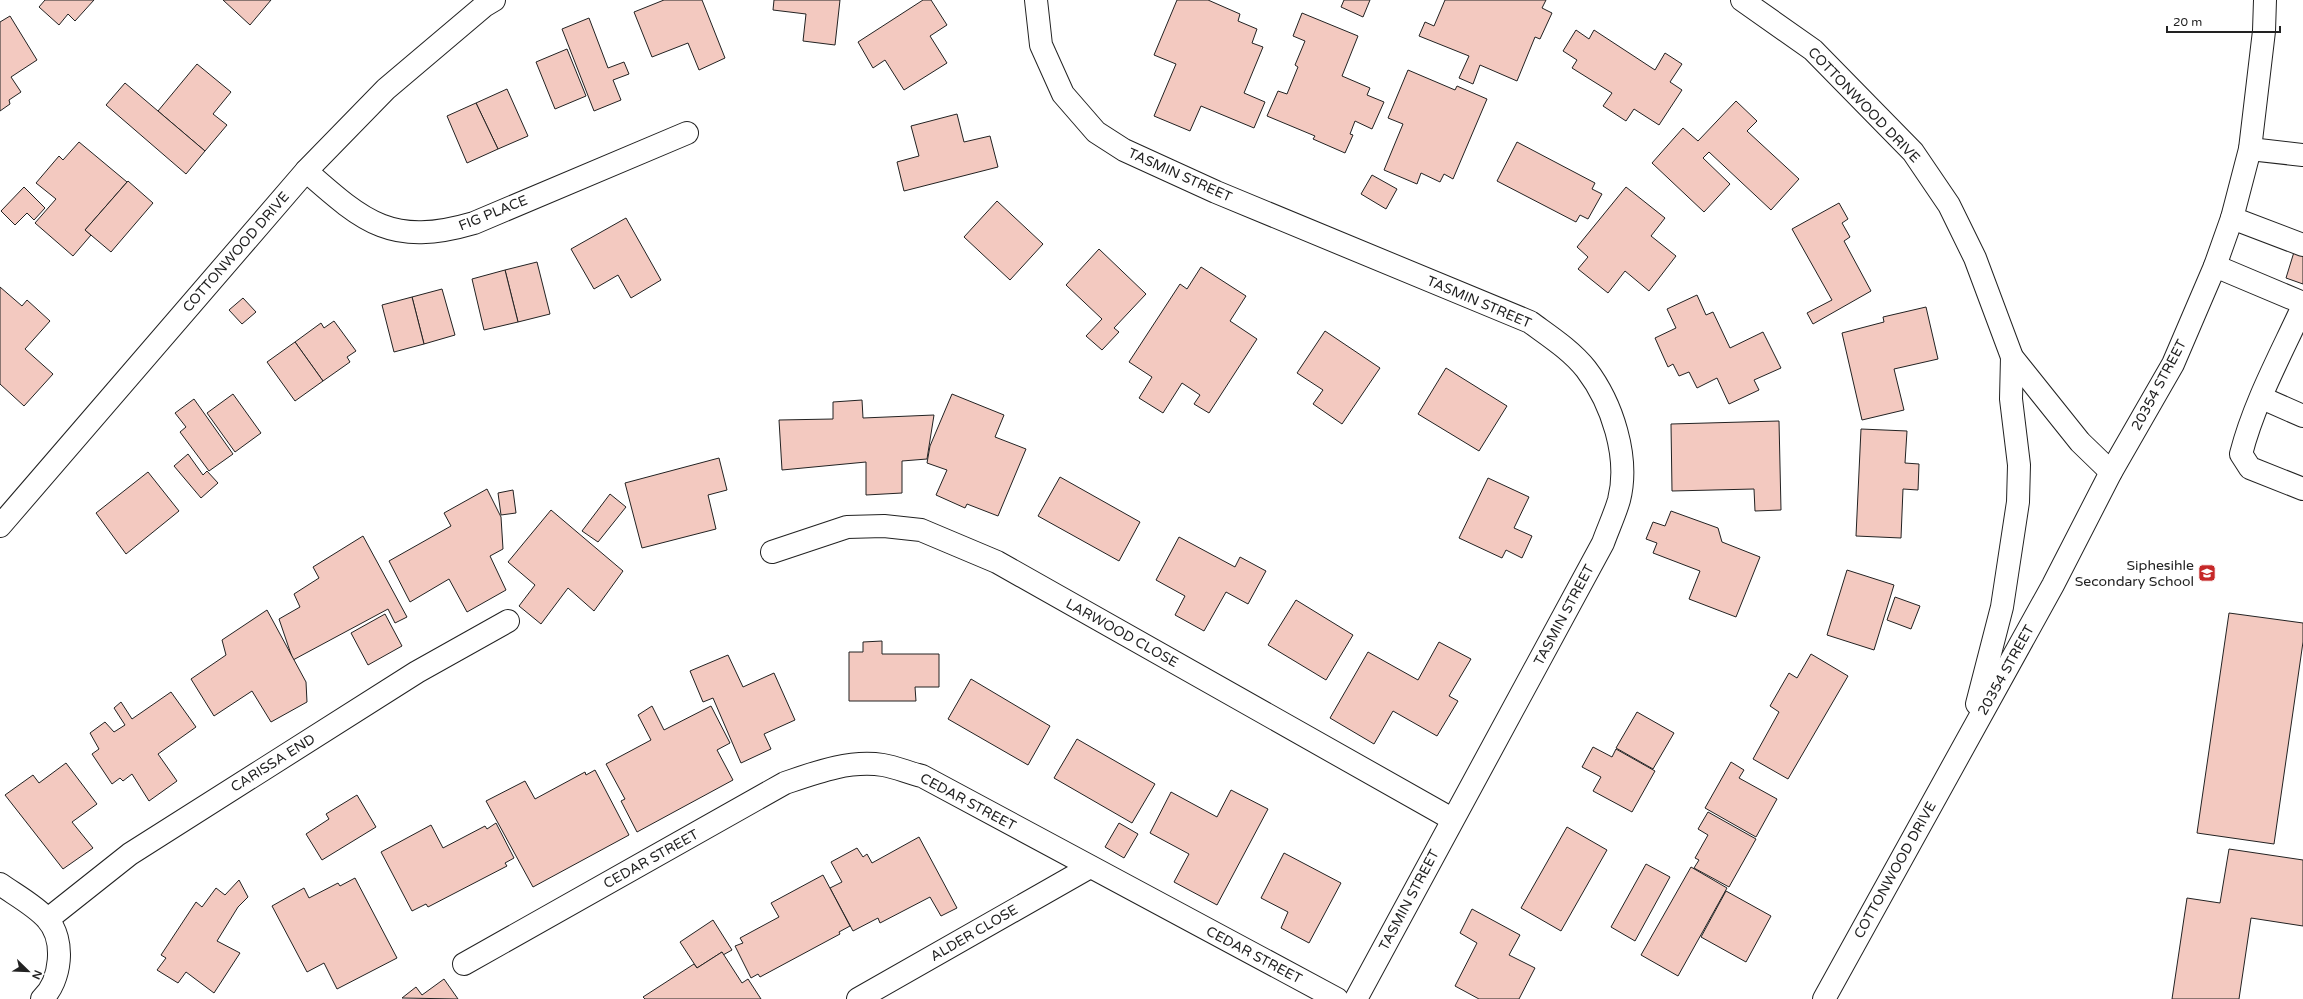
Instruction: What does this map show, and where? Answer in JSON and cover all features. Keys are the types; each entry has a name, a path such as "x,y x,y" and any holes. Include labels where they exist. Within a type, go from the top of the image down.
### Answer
{"street":[{"name":"COTTONWOOD DRIVE","path":"0,526 306,171 386,89 484,6 494,0"},
{"name":"TASMIN STREET","path":"1036,0 1041,45 1063,94 1096,132 1124,150 1216,192 1530,322 1561,344 1586,368 1611,413 1622,457 1619,499 1602,543 1356,999"},
{"name":"COTTONWOOD DRIVE","path":"1742,0 1813,50 1914,152 1949,205 1975,258 2012,357 2080,442 2111,472"},
{"name":"20354 STREET","path":"1967,740 2053,585 2111,472 2173,364 2215,266 2232,218 2250,149 2264,31 2265,0"},
{"name":"FIG PLACE","path":"306,171 349,208 373,223 401,231 424,234 447,231 474,223 687,133"},
{"path":"2250,149 2303,155"},
{"path":"2232,218 2303,244"},
{"path":"2215,266 2303,304 2245,439 2241,454 2244,461 2250,468 2303,489"},
{"path":"1967,740 1997,629 2010,563 2018,502 2019,465 2011,399 2012,357"},
{"path":"2262,398 2303,416"},
{"name":"LARWOOD CLOSE","path":"772,552 847,527 884,526 921,530 996,562 1452,819"},
{"name":"CARISSA END","path":"48,919 130,854 417,672 508,621"},
{"name":"COTTONWOOD DRIVE","path":"1824,999 1967,740"},
{"name":"CEDAR STREET","path":"464,964 785,783 822,770 852,764 884,765 922,776 1337,999"},
{"name":"ALDER CLOSE","path":"858,999 1090,867"},
{"path":"0,884 48,919 55,933 58,949 58,969 48,993 42,999"}],"building":[{"path":"45,0 94,0 75,21 68,14 59,25 39,7"},
{"path":"223,0 271,0 250,25"},
{"path":"664,0 702,0 725,58 699,70 688,43 652,57 634,12"},
{"path":"774,0 840,0 835,45 803,41 806,14 773,10"},
{"path":"923,0 931,0 947,25 930,36 947,63 904,90 885,60 873,68 858,42"},
{"path":"1177,0 1208,0 1240,14 1238,21 1257,29 1252,43 1263,47 1244,93 1265,102 1254,128 1201,106 1190,131 1154,116 1176,64 1154,55"},
{"path":"1344,0 1370,0 1363,17 1341,7"},
{"path":"1445,0 1546,0 1542,8 1552,13 1540,39 1535,37 1517,81 1480,65 1473,84 1459,78 1469,56 1419,36 1425,22 1434,26"},
{"path":"1302,13 1358,36 1342,76 1370,88 1367,95 1384,102 1372,129 1355,121 1350,134 1353,135 1345,153 1313,139 1315,136 1267,116 1278,91 1287,94 1298,67 1295,65 1305,41 1293,36"},
{"path":"10,16 37,60 11,77 21,92 9,100 10,104 0,111 0,22"},
{"path":"589,18 608,68 624,62 629,74 613,80 621,100 594,111 562,29"},
{"path":"1576,30 1589,39 1594,30 1655,70 1665,53 1682,64 1670,82 1682,90 1659,125 1634,109 1626,121 1603,106 1612,93 1572,68 1577,60 1563,51"},
{"path":"567,49 586,96 555,109 536,62"},
{"path":"197,64 231,92 213,114 227,125 205,151 158,111"},
{"path":"1408,70 1455,90 1457,86 1487,99 1453,179 1444,174 1440,182 1421,173 1417,184 1384,170 1403,124 1388,118"},
{"path":"125,83 205,151 186,174 106,105"},
{"path":"507,89 528,136 498,149 476,103"},
{"path":"1736,101 1757,121 1747,131 1799,179 1771,210 1709,152 1703,158 1730,184 1704,212 1652,163 1683,128 1698,141"},
{"path":"476,103 498,149 467,163 447,116"},
{"path":"957,114 964,142 990,136 998,167 904,191 897,162 919,156 911,126"},
{"path":"79,142 127,182 85,230 91,235 73,256 35,223 56,199 36,183 59,156 63,160"},
{"path":"1517,142 1595,183 1592,189 1602,194 1588,219 1580,215 1576,222 1497,181"},
{"path":"1372,175 1397,189 1386,209 1361,194"},
{"path":"128,181 153,203 111,252 85,230"},
{"path":"24,187 45,208 34,220 27,213 15,225 1,211"},
{"path":"1626,187 1665,218 1651,236 1676,256 1649,291 1625,271 1608,293 1578,269 1588,257 1577,247"},
{"path":"997,201 1043,244 1010,280 964,237"},
{"path":"1839,203 1848,219 1842,223 1850,237 1844,241 1871,291 1813,324 1807,313 1832,300 1792,229"},
{"path":"626,218 661,280 631,298 618,275 594,289 571,249"},
{"path":"1099,249 1146,294 1114,328 1119,332 1102,350 1086,336 1102,319 1066,285"},
{"path":"2294,252 2303,255 2303,284 2286,278"},
{"path":"537,262 550,314 518,322 505,270"},
{"path":"1201,267 1246,296 1230,321 1257,339 1209,413 1194,404 1200,395 1182,383 1163,413 1139,398 1152,377 1129,362 1180,284 1187,289"},
{"path":"505,270 518,322 484,330 472,279"},
{"path":"0,287 22,306 27,300 50,321 25,349 53,374 24,406 0,384"},
{"path":"442,289 455,335 424,344 412,297"},
{"path":"1697,295 1706,315 1713,312 1730,348 1763,332 1781,368 1754,380 1759,390 1729,404 1717,378 1697,388 1689,372 1679,376 1673,364 1668,367 1655,338 1676,328 1667,309"},
{"path":"412,297 424,344 394,352 382,305"},
{"path":"243,298 256,312 242,324 229,310"},
{"path":"1926,307 1938,359 1894,369 1904,410 1862,420 1842,333 1884,322 1883,317"},
{"path":"334,321 356,351 347,357 350,362 323,381 295,342 321,323 324,328"},
{"path":"1325,331 1380,368 1342,424 1313,404 1323,390 1297,373"},
{"path":"295,342 323,381 295,401 267,362"},
{"path":"1446,368 1507,406 1479,451 1418,414"},
{"path":"233,394 261,433 235,452 207,413"},
{"path":"952,394 1004,415 995,437 1026,449 998,516 967,504 965,508 936,495 947,470 927,463 930,446"},
{"path":"194,399 233,454 209,471 180,432 186,427 175,413"},
{"path":"862,400 863,418 934,415 927,459 902,461 902,493 866,495 866,462 782,470 779,420 833,419 833,402"},
{"path":"1779,421 1781,510 1755,511 1754,489 1672,491 1671,424"},
{"path":"1861,429 1907,431 1905,463 1919,464 1918,490 1903,489 1901,538 1856,536"},
{"path":"188,454 203,475 207,471 218,483 201,498 174,466"},
{"path":"719,458 727,490 708,495 716,529 642,548 625,483"},
{"path":"148,472 179,511 126,554 96,513"},
{"path":"1060,477 1140,522 1119,561 1038,516"},
{"path":"1488,478 1529,497 1514,528 1532,536 1522,558 1506,550 1502,558 1459,538"},
{"path":"487,489 501,517 503,549 490,556 506,590 467,612 449,579 410,602 389,561 451,526 444,513"},
{"path":"513,490 516,513 501,515 498,493"},
{"path":"610,494 626,507 598,542 582,531"},
{"path":"551,510 623,571 594,611 568,588 541,624 519,606 535,585 508,562"},
{"path":"1671,511 1718,528 1722,542 1760,557 1736,617 1689,599 1700,571 1653,553 1657,543 1646,539 1653,522 1665,526"},
{"path":"363,536 407,617 395,623 388,609 293,660 279,619 300,607 294,594 319,578 313,567"},
{"path":"1179,537 1235,567 1240,557 1266,571 1248,604 1226,592 1204,631 1175,615 1185,596 1156,580"},
{"path":"1847,570 1894,585 1874,650 1827,635"},
{"path":"1895,597 1920,606 1911,629 1887,620"},
{"path":"1296,600 1353,635 1326,680 1268,645"},
{"path":"267,610 306,682 307,702 271,722 252,691 214,716 191,679 226,655 222,640"},
{"path":"2229,613 2303,623 2303,642 2274,844 2197,833"},
{"path":"385,614 402,646 368,665 351,633"},
{"path":"882,641 882,654 939,654 939,687 915,687 916,701 849,701 849,652 863,652 863,642"},
{"path":"1439,642 1471,659 1449,696 1458,701 1437,736 1393,711 1374,744 1330,718 1368,652 1418,680"},
{"path":"1811,654 1848,676 1788,779 1753,759 1779,712 1770,706 1789,673 1797,678"},
{"path":"728,655 743,687 774,673 795,720 764,734 771,749 741,763 713,698 703,702 690,671"},
{"path":"971,679 1050,726 1028,765 948,719"},
{"path":"171,692 196,727 158,754 177,781 149,801 132,774 123,781 120,778 112,784 92,754 99,749 90,733 105,722 114,732 125,725 114,708 121,702 132,719"},
{"path":"652,706 664,730 711,706 730,743 717,750 733,780 637,832 621,801 625,799 606,764 651,740 638,715"},
{"path":"1637,712 1674,733 1653,769 1616,748"},
{"path":"1077,739 1155,784 1132,823 1054,778"},
{"path":"1593,747 1612,757 1616,749 1655,771 1632,812 1593,791 1601,777 1582,767"},
{"path":"1731,762 1744,770 1739,778 1777,799 1756,837 1705,808"},
{"path":"66,763 97,804 72,822 93,848 63,869 5,795 33,775 39,783"},
{"path":"595,770 629,835 533,887 486,801 525,781 535,799 585,772 586,775"},
{"path":"1231,790 1268,809 1217,905 1174,882 1189,854 1150,833 1171,792 1217,817"},
{"path":"357,795 376,827 322,860 306,834 329,819 326,814"},
{"path":"1708,812 1756,839 1729,887 1694,868 1699,860 1695,858 1708,835 1698,829"},
{"path":"496,823 514,858 505,863 507,866 428,907 426,904 412,911 381,852 431,825 443,848 485,826 487,829"},
{"path":"1119,823 1138,834 1124,858 1105,847"},
{"path":"1567,827 1607,850 1561,931 1521,908"},
{"path":"919,837 957,908 941,916 930,897 880,923 878,918 853,931 830,888 842,882 831,862 857,848 863,857 867,854 872,863"},
{"path":"2229,849 2303,860 2303,926 2251,918 2239,999 2172,999 2187,898 2220,903"},
{"path":"1284,853 1341,883 1309,943 1281,928 1288,912 1261,898"},
{"path":"1646,864 1670,877 1635,941 1611,927"},
{"path":"1691,867 1727,888 1678,976 1641,955"},
{"path":"823,875 850,926 839,932 840,934 760,977 758,974 751,978 735,946 743,943 740,938 779,917 771,903"},
{"path":"355,878 397,958 337,989 324,963 307,972 272,906 304,888 309,898 338,883 340,886"},
{"path":"239,880 248,897 238,907 217,941 240,953 214,993 186,972 178,983 157,970 166,958 161,955 196,902 202,907 216,888 225,895"},
{"path":"1726,891 1771,916 1746,962 1701,937"},
{"path":"1472,909 1520,935 1509,955 1535,968 1519,999 1479,999 1455,986 1477,943 1460,933"},
{"path":"713,920 732,950 723,955 722,952 697,968 680,942"},
{"path":"722,952 742,983 748,979 761,999 645,999 643,997 694,964 697,968"},
{"path":"444,979 458,999 402,998 416,987 422,995"}],"place":[{"name":"Siphesihle Secondary School","path":"2207,573"}]}
